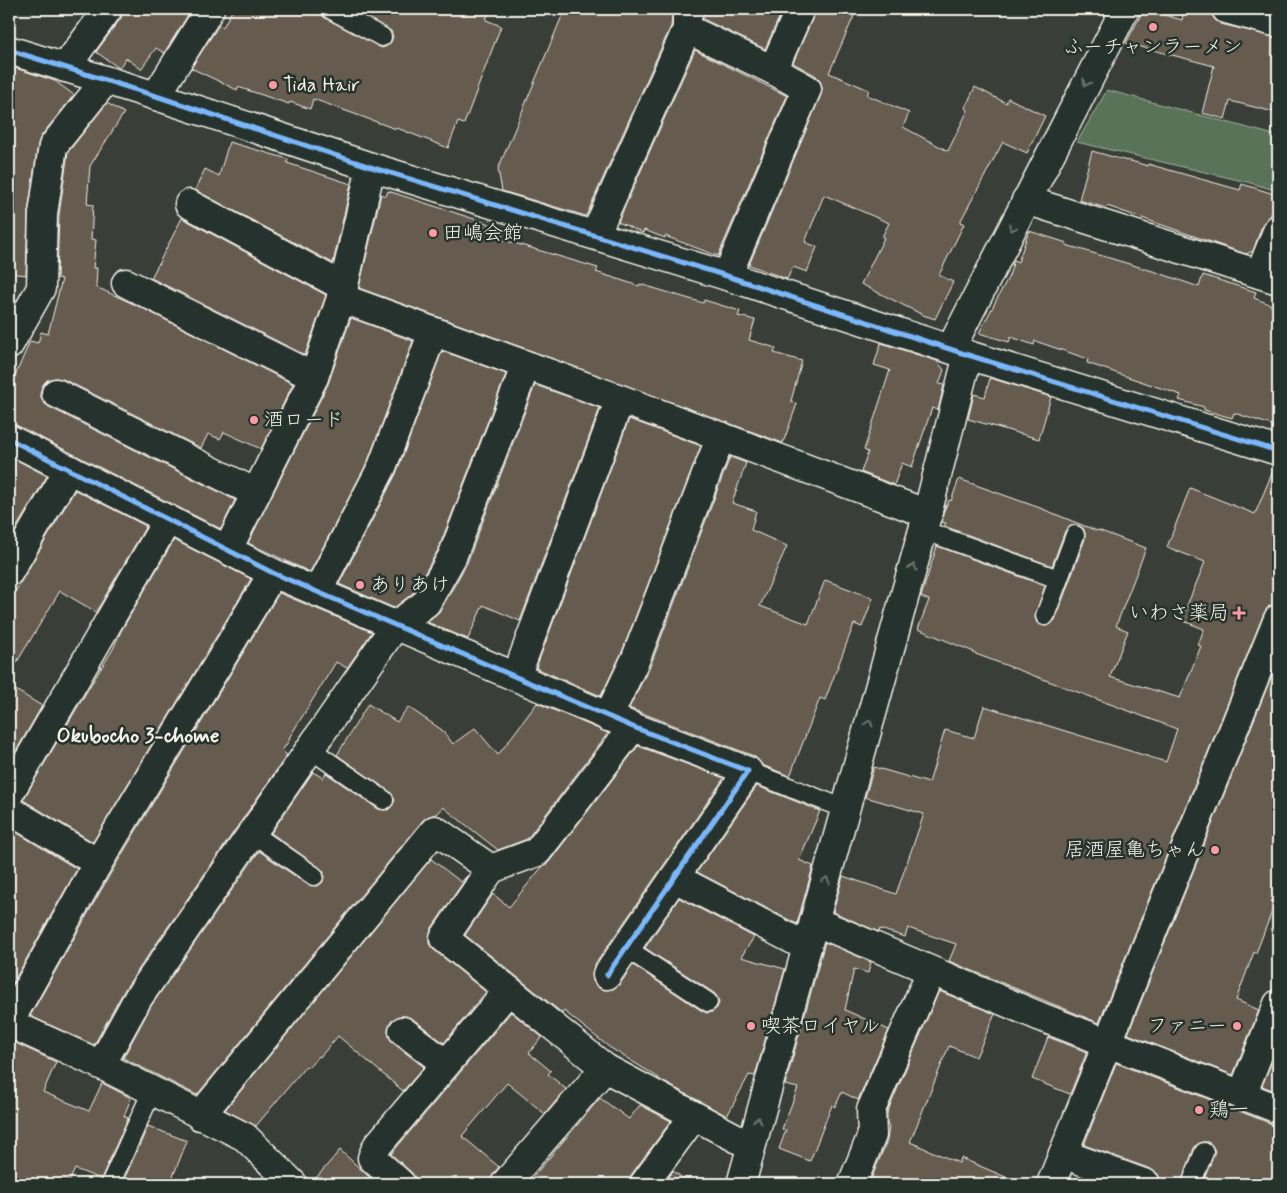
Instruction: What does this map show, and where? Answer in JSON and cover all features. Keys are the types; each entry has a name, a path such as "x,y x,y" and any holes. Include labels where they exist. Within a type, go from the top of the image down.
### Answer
{"street":[{"path":"65,68 108,9"},
{"path":"156,96 210,9"},
{"path":"773,70 800,9"},
{"path":"741,1184 925,522 960,351 1026,200 1125,9"},
{"path":"1226,9 1278,23"},
{"path":"594,235 689,19 807,89 727,276"},
{"path":"9,50 371,167 727,276 1278,451"},
{"path":"9,346 41,288 43,214 53,146 105,81"},
{"path":"228,550 314,377 343,293 371,167"},
{"path":"1026,200 1269,277 1278,229"},
{"path":"189,204 343,293 433,332 721,436 925,522"},
{"path":"126,283 314,377"},
{"path":"317,592 382,467 433,332"},
{"path":"101,1065 138,998 395,626 426,603 452,557 526,365"},
{"path":"56,393 256,493"},
{"path":"516,677 620,398"},
{"path":"721,436 636,658 621,722 537,852 491,869 444,938 605,1068 751,1146"},
{"path":"9,439 273,573 621,722 748,772 607,975"},
{"path":"9,572 69,469"},
{"path":"9,794 168,519"},
{"path":"273,573 98,863 9,1022 101,1065 245,1137 293,1184"},
{"path":"1051,1184 1278,618"},
{"path":"9,810 98,863"},
{"path":"200,1116 435,830 491,869"},
{"path":"674,878 810,934 931,971 1041,1017 1278,1109"},
{"path":"852,1184 872,1135 872,1110 931,971"},
{"path":"402,1184 372,1158 377,1146 508,991"},
{"path":"1242,1095 1278,1004"},
{"path":"403,1031 446,1064"},
{"path":"505,1184 605,1068"},
{"path":"644,1184 694,1116"},
{"path":"1063,1154 1146,1184"}],"lane":[{"path":"330,9 382,37"},
{"path":"925,522 1058,579"},
{"path":"1045,616 1075,535"},
{"path":"310,749 384,800"},
{"path":"748,772 845,810"},
{"path":"252,833 314,876"},
{"path":"626,948 708,1002"},
{"path":"111,1182 152,1091"},
{"path":"1191,1184 1204,1152"}],"green space":[{"path":"1107,90 1278,136 1278,191 1077,142"}],"building":[{"path":"123,9 180,9 188,15 164,53 156,48 141,69 126,58 119,68 96,52 121,18"},
{"path":"233,9 319,9 325,18 382,48 391,42 393,37 391,31 352,9 490,9 486,20 501,26 464,124 458,122 448,148 313,99 310,109 238,87 237,90 191,68 219,25 223,27"},
{"path":"565,9 673,9 671,26 586,216 502,191 498,169"},
{"path":"705,9 783,9 765,49 703,19"},
{"path":"815,9 857,9 829,73 869,90 867,95 909,113 903,127 948,151 968,110 965,108 975,87 1006,103 1008,98 1045,116 1027,153 1003,142 960,222 964,224 939,275 953,282 935,319 923,315 861,284 884,238 882,237 889,223 824,195 805,242 817,247 807,272 793,267 787,279 749,265 821,95 822,87 820,80 815,75 793,63"},
{"path":"1144,9 1182,20 1184,9 1211,9 1215,20 1221,24 1278,38 1278,113 1230,101 1225,119 1202,113 1214,66 1126,43"},
{"path":"695,50 787,96 718,256 665,236 665,238 644,230 643,233 618,222"},
{"path":"9,66 55,81 74,95 41,136 38,144 28,212 26,275 9,273 9,167 13,115 9,114"},
{"path":"107,103 124,113 90,166 87,204 93,205 91,239 96,240 93,268 97,268 96,287 138,306 293,384 261,449 224,432 220,439 208,434 201,448 63,379 47,380 42,386 40,394 43,402 49,407 235,500 221,529 9,423 9,390 30,341 38,343 41,332 48,334 62,279 57,278 59,215 68,152"},
{"path":"229,142 288,159 287,163 351,184 333,263 195,190 205,169 219,176"},
{"path":"1092,151 1148,166 1148,164 1240,190 1242,184 1277,195 1271,215 1263,223 1253,251 1246,254 1107,206 1106,208 1079,200"},
{"path":"388,191 505,229 501,239 598,268 596,272 639,286 640,284 703,303 704,300 740,311 738,316 755,320 749,340 776,348 774,353 802,361 791,401 797,404 783,443 359,288 381,194 386,196"},
{"path":"182,218 326,295 305,355 151,278"},
{"path":"1029,231 1067,243 1066,245 1199,287 1203,275 1256,292 1254,298 1272,305 1271,307 1278,310 1278,427 1234,413 1232,418 1204,410 1204,407 1179,400 1181,395 1087,363 1088,359 1035,341 1034,345 1011,337 1009,342 979,333 1009,276 1014,260 1018,262"},
{"path":"351,318 413,341 368,461 310,572 248,543 328,384"},
{"path":"881,343 937,361 944,370 939,384 944,385 938,410 932,408 912,467 902,463 894,485 861,472 868,452 864,450 890,370 874,365"},
{"path":"442,351 506,374 438,550 414,592 394,608 339,584 396,474"},
{"path":"990,378 1051,397 1039,439 968,419 974,394 985,397"},
{"path":"535,385 600,408 520,621 483,605 468,639 427,622 440,611 467,563"},
{"path":"629,419 701,446 622,652 601,696 536,668"},
{"path":"9,456 47,476 12,535 9,533"},
{"path":"730,457 746,463 732,503 756,511 751,530 787,546 760,606 808,624 825,580 873,598 862,627 854,624 825,700 820,698 790,776 762,765 754,756 629,708 651,664"},
{"path":"1275,466 1278,466 1278,604 1269,606 1264,613 1099,1023 949,961 956,944 908,928 905,937 880,929 879,932 833,912 843,876 896,894 924,814 865,797 874,767 929,783 945,730 974,738 984,706 1166,762 1177,729 973,653 918,629 929,600 921,597 937,546 1045,586 1035,617 1037,623 1046,626 1055,620 1085,539 1083,528 1078,525 1069,527 1065,531 1052,566 944,526 946,523 941,522 943,513 949,500 951,501 959,479 1146,548 1116,626 1128,631 1110,677 1180,698 1201,646 1198,645 1204,629 1181,620 1205,562 1167,547 1190,488 1255,514"},
{"path":"75,490 146,526 96,612 60,591 9,675 9,602"},
{"path":"174,540 251,579 93,842 23,800 113,649 121,631"},
{"path":"279,593 372,632 347,668 336,662 282,751 287,755 125,989 94,1045 30,1016 112,871"},
{"path":"1278,660 1278,896 1236,1000 1259,1010 1233,1075 1128,1034"},
{"path":"9,686 42,706 9,763"},
{"path":"537,703 608,733 527,839 498,850 443,807 436,814 423,820 197,1095 123,1058 151,1006 259,851 308,885 318,886 323,882 324,872 320,868 271,833 313,772 323,778 326,773 378,809 388,810 392,806 395,800 390,792 337,755 368,704 397,722 408,707 442,730 453,744 475,728 498,755"},
{"path":"638,746 724,778 594,966 592,973 593,981 599,988 605,990 613,989 620,984 633,965 702,1011 712,1012 719,1003 714,993 645,948 679,898 754,937 741,957 785,969 755,1076 749,1075 727,1116 658,1079 609,1047 564,1011 562,1013 465,935 493,894 509,907 542,867 549,862"},
{"path":"757,786 820,811 799,860 813,866 797,924 697,872"},
{"path":"9,828 77,869 9,990"},
{"path":"431,859 461,882 468,875 431,929 429,944 486,992 444,1043 413,1019 406,1016 398,1016 391,1021 388,1028 389,1037 393,1043 424,1067 403,1091 338,1036 320,1057 308,1068 306,1066 256,1126 225,1110"},
{"path":"825,942 871,962 868,973 854,969 845,1010 889,1030 858,1100 842,1092 835,1107 832,1105 810,1161 779,1149 786,1130 782,1129 798,1088 785,1085"},
{"path":"939,991 995,1014 976,1057 949,1046 910,1142 959,1163 961,1158 1022,1184 869,1184 887,1141 889,1126 887,1125 887,1113"},
{"path":"511,1012 542,1037 529,1053 551,1071 548,1074 566,1089 545,1114 507,1083 462,1136 499,1167 493,1174 490,1184 416,1184 416,1179 412,1173 391,1154"},
{"path":"1048,1037 1087,1052 1070,1094 1032,1079"},
{"path":"9,1040 56,1062 43,1092 89,1111 102,1083 131,1098 124,1116 128,1118 101,1179 75,1169 68,1184 9,1184"},
{"path":"1278,1046 1278,1092 1262,1086"},
{"path":"1116,1063 1272,1124 1278,1124 1278,1184 1202,1184 1215,1151 1208,1142 1202,1142 1194,1148 1181,1184 1161,1181 1158,1174 1151,1169 1084,1145"},
{"path":"600,1098 629,1119 640,1105 671,1121 631,1175 629,1184 527,1184"},
{"path":"148,1126 187,1141 170,1184 122,1184"},
{"path":"340,1150 368,1176 378,1184 311,1184"},
{"path":"673,1171 691,1184 663,1184"}],"cycle path":[{"path":"9,50 371,167 727,276 968,355 1278,451"},
{"path":"9,439 273,573 633,727 748,771 607,975"}],"place":[{"name":"ふーチャンラーメン","path":"1153,27"},
{"name":"Tida Hair","path":"273,85"},
{"name":"田嶋会館","path":"433,233"},
{"name":"酒ロード","path":"254,420"},
{"name":"ありあけ","path":"360,585"},
{"name":"いわさ薬局","path":"1239,613"},
{"name":"居酒屋亀ちゃん","path":"1215,850"},
{"name":"喫茶ロイヤル","path":"751,1026"},
{"name":"ファニー","path":"1237,1026"},
{"name":"鶏一","path":"1199,1110"}],"district":[{"name":"Okubocho 3-chome","path":"138,736"}]}
